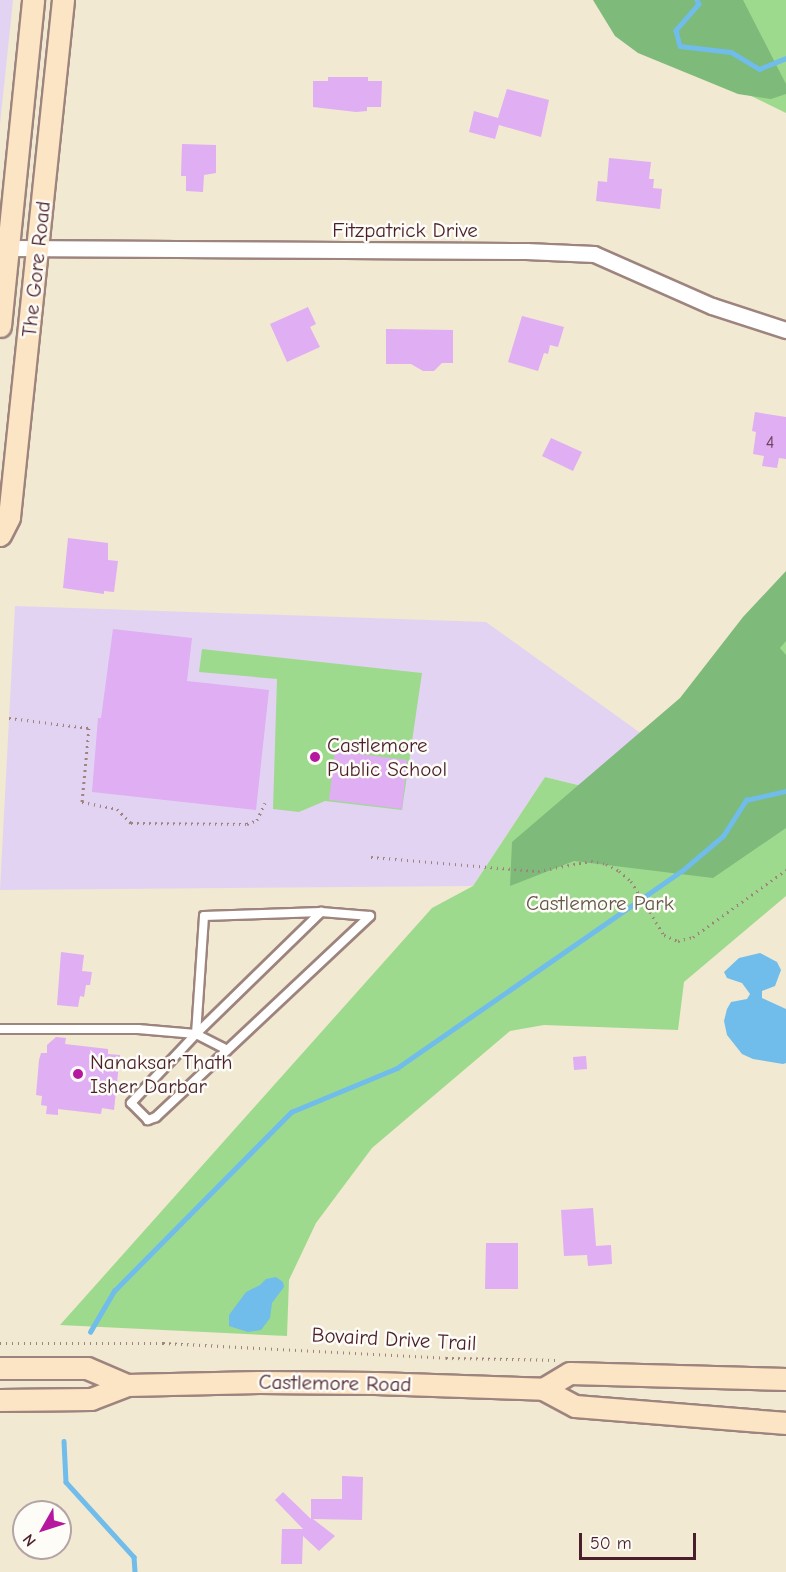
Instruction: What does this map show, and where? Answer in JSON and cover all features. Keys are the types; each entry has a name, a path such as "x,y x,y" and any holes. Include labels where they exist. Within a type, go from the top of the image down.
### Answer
{"main road":[{"name":"The Gore Road","path":"0,326 33,0"},
{"name":"The Gore Road","path":"0,535 9,517 39,248 63,0"},
{"name":"Castlemore Road","path":"0,1368 87,1368 127,1385"},
{"path":"543,1389 570,1373 786,1378"},
{"name":"Castlemore Road","path":"0,1400 91,1400 127,1385 279,1382 543,1389 575,1406 786,1423"}],"street":[{"name":"Fitzpatrick Drive","path":"9,248 526,251 594,254 712,306 786,330"}],"lane":[{"path":"196,1034 204,916 321,912 370,916 156,1117 148,1120 131,1103 196,1034 321,912"},
{"path":"0,1029 138,1029 196,1034 226,1050"}],"path":[{"path":"9,718 89,728 82,802 117,809 131,823 247,824 257,820 265,803"},
{"path":"371,857 537,871 591,861 606,864 631,881 664,935 678,941 693,937 786,870"},
{"name":"Bovaird Drive Trail","path":"0,1343 164,1343 446,1358 566,1360"}],"shaded area":[{"path":"0,0 13,0 0,124"},
{"name":"Castlemore Public School","path":"15,606 486,622 646,737 590,788 545,777 473,886 0,890"}],"green space":[{"path":"593,0 743,0 786,84 786,94 771,99 738,94 638,53 615,36"},
{"path":"611,0 786,0 786,113 662,52"},
{"path":"786,571 786,641 780,648 786,655 786,828 713,878 574,861 510,886 512,842 680,698 743,617"},
{"name":"Castlemore Park","path":"786,583 786,896 684,982 678,1030 544,1025 510,1031 372,1148 316,1223 289,1280 287,1336 60,1325 432,908 473,886 545,777 590,788 646,737"},
{"path":"202,649 422,673 402,810 325,801 299,812 273,809 277,679 199,672"}],"water":[{"path":"760,953 777,962 781,970 775,986 762,991 762,998 786,1009 786,1063 783,1064 753,1059 742,1054 727,1035 724,1021 731,1002 747,999 750,994 742,983 727,978 724,972 739,958"},
{"path":"276,1277 283,1282 284,1287 272,1303 270,1318 261,1330 248,1332 229,1326 229,1315 246,1292 266,1279"}],"building":[{"path":"328,77 368,77 368,81 382,81 381,107 367,107 367,111 356,112 313,107 313,81 328,81"},
{"path":"507,89 549,100 541,137 499,125 495,139 469,132 474,111 498,118"},
{"path":"182,144 216,145 216,173 204,175 203,192 186,191 186,176 181,176"},
{"path":"609,158 651,162 649,179 654,179 653,188 662,189 660,209 596,201 598,181 607,182"},
{"path":"308,307 316,324 310,327 320,347 287,362 270,324"},
{"path":"522,316 564,327 558,347 550,345 548,354 544,353 538,371 508,362"},
{"path":"386,329 453,330 453,363 442,363 434,371 423,371 411,364 386,364"},
{"path":"755,412 786,417 786,459 779,458 777,468 762,466 764,456 753,454 756,432 752,431"},
{"path":"551,438 582,452 573,471 542,456"},
{"path":"68,538 108,543 108,560 118,561 114,592 104,591 104,594 63,588"},
{"path":"113,629 192,638 187,681 269,690 256,810 92,792 98,718 101,718"},
{"path":"335,751 407,760 402,809 329,800"},
{"path":"61,952 84,955 82,971 92,972 90,985 86,985 84,997 80,996 78,1007 57,1005"},
{"name":"Nanaksar Thath Isher Darbar","path":"56,1037 66,1038 65,1044 108,1049 108,1054 120,1055 114,1110 102,1108 101,1114 58,1109 58,1115 46,1114 47,1106 41,1105 42,1096 36,1095 39,1060 41,1053 47,1053 47,1045"},
{"path":"586,1056 587,1069 574,1070 573,1057"},
{"path":"593,1208 596,1246 611,1245 612,1264 588,1266 587,1255 564,1256 561,1210"},
{"path":"486,1243 518,1243 518,1289 485,1289"},
{"path":"342,1476 363,1477 362,1520 313,1519 335,1536 319,1551 303,1536 302,1564 281,1564 282,1529 303,1529 275,1500 283,1492 311,1519 311,1499 342,1499"}],"waterway":[{"path":"697,0 699,4 676,30 680,46 731,52 759,69 786,58"},
{"path":"90,1332 114,1291 291,1112 397,1068 683,870 723,836 746,800 786,791"},
{"path":"64,1441 66,1482 134,1557 135,1572"}],"place":[{"name":"Castlemore Public School","path":"315,757"},
{"name":"Nanaksar Thath Isher Darbar","path":"78,1074"}]}
